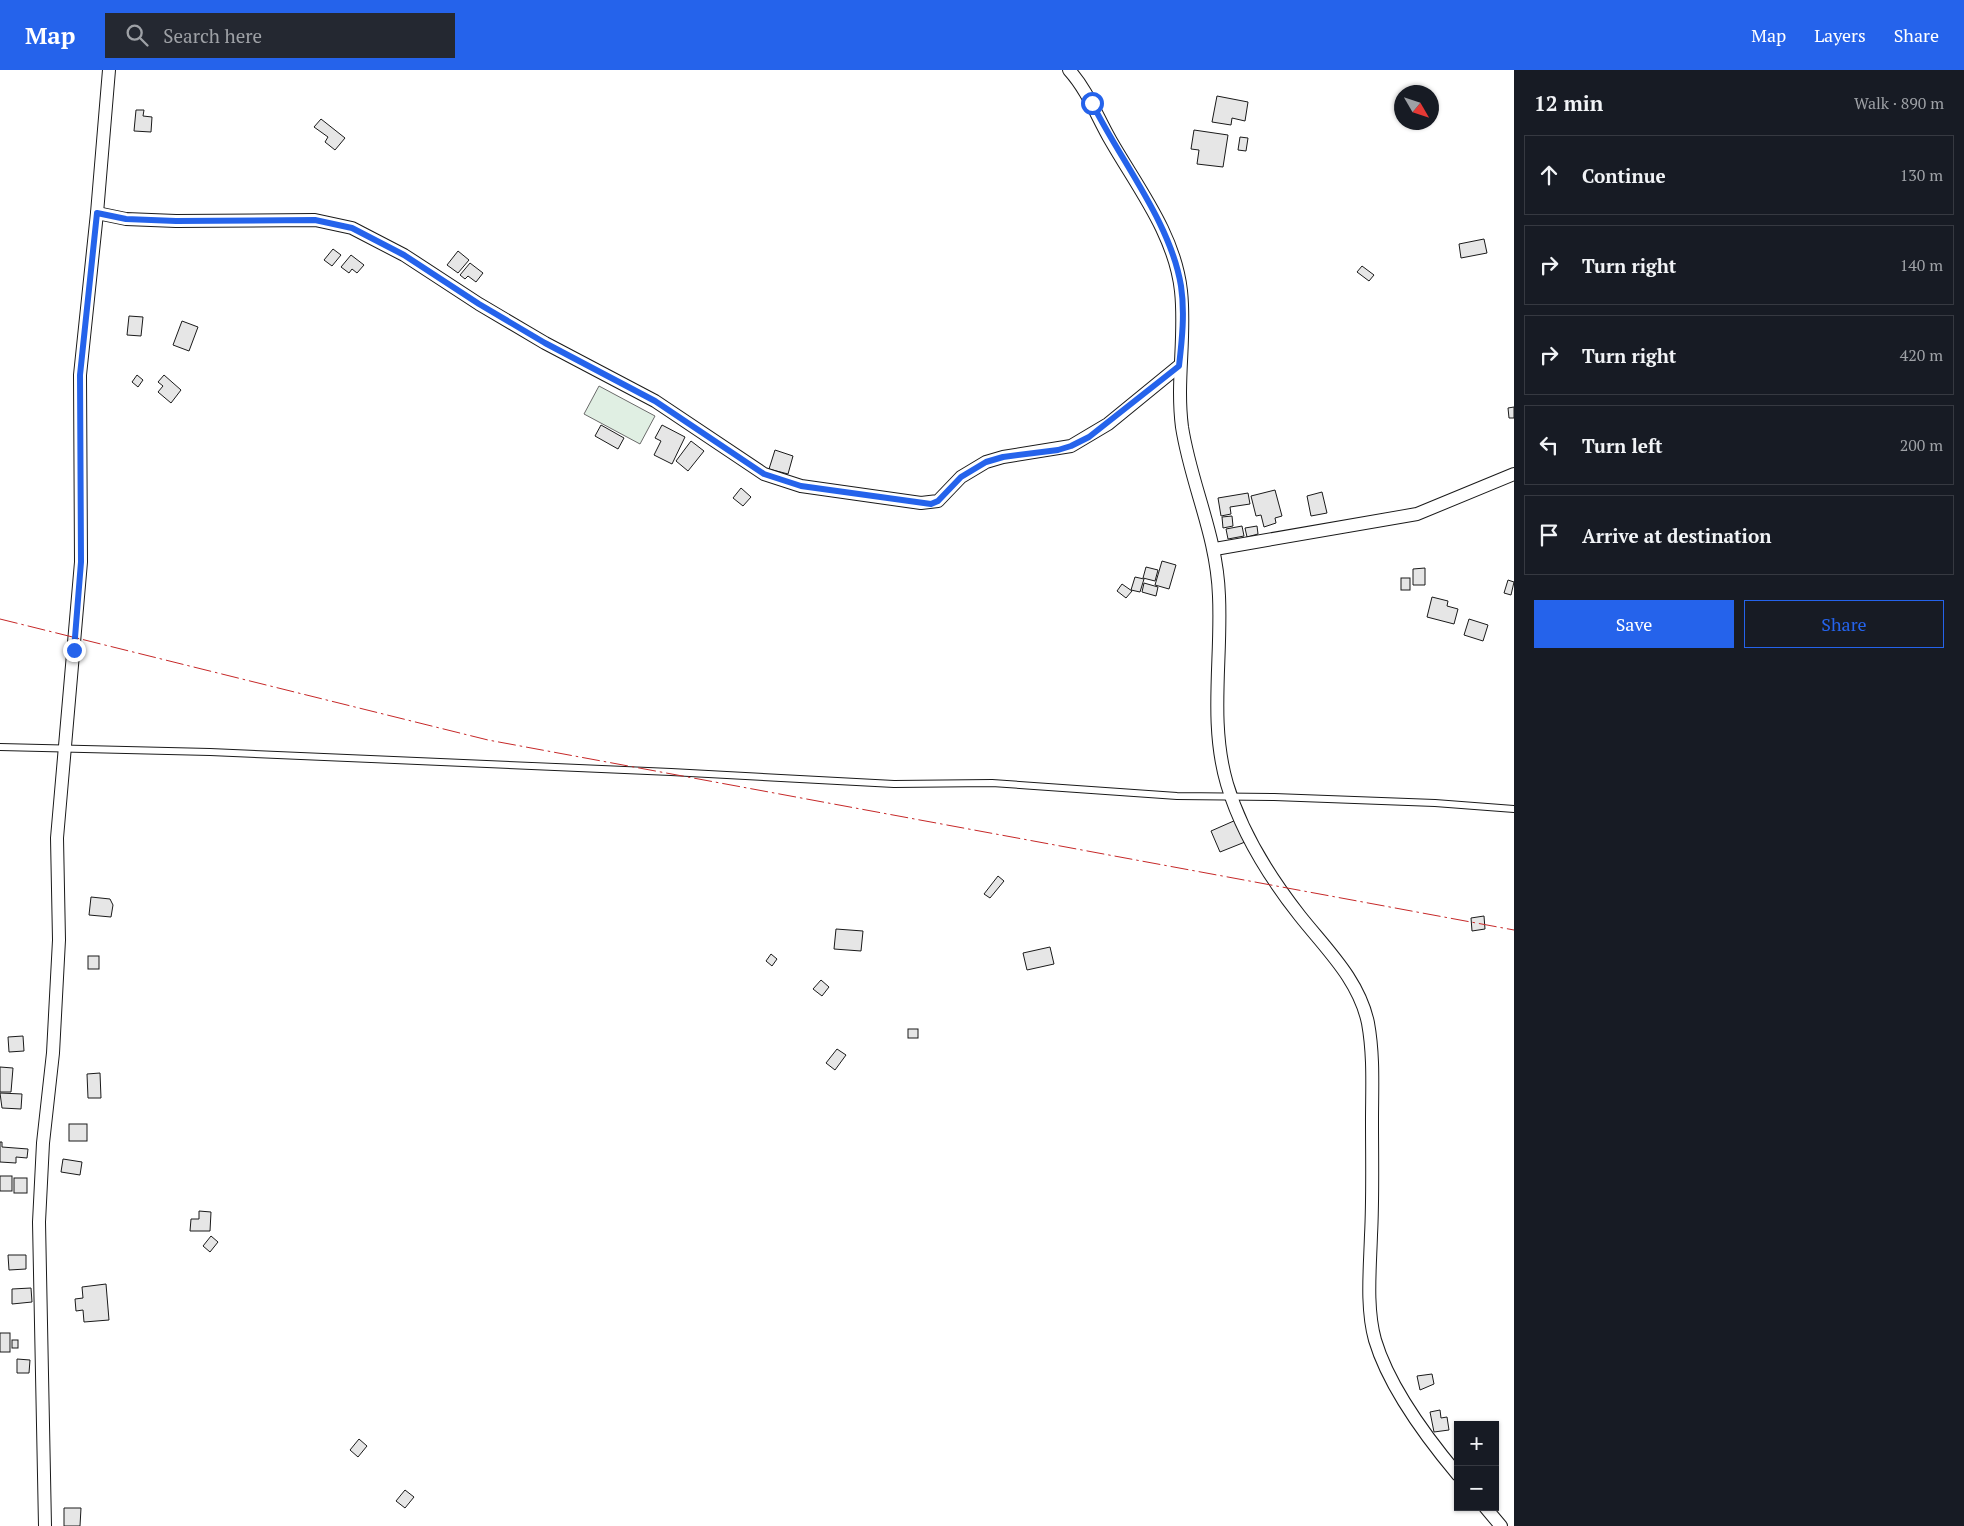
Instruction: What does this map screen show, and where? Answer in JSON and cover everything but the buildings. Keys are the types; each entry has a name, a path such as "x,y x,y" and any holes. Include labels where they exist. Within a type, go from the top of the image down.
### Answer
{"street":[{"path":"45,1526 39,1222 43,1143 55,1020 58,940 57,838 81,562 80,375 97,213 108,70"},
{"path":"1069,70 1092,103 1110,140 1150,206 1171,249 1182,296 1179,366 1182,427 1215,549 1219,595 1217,707 1219,747 1232,797 1268,870 1289,901 1342,968 1364,1006 1372,1046 1370,1291 1374,1335 1383,1359 1415,1420 1426,1437 1454,1470"},
{"path":"97,213 126,219 176,221 315,220 352,228 404,255 479,304 545,343 655,401 764,474 801,486 921,503 938,501 961,477 986,462 1003,457 1071,446 1108,424 1179,366"},
{"path":"1215,549 1417,514 1514,474"},
{"path":"1488,1516 1501,1526"}],"lane":[{"path":"0,747 210,752 671,772 894,784 992,783 1177,796 1274,797 1435,803 1514,809"}],"green space":[{"path":"599,386 655,416 640,444 584,414"}],"power":[{"path":"0,619 488,740 1514,930"}],"route":[{"path":"74,650 81,562 80,375 97,213 126,219 176,221 315,220 352,228 404,255 479,304 545,343 681,416 721,446 764,474 779,481 801,486 931,504 938,501 961,477 986,462 1003,457 1058,450 1089,437 1108,424 1179,366 1182,346 1181,286 1171,249 1150,206 1110,140 1092,103"}]}
